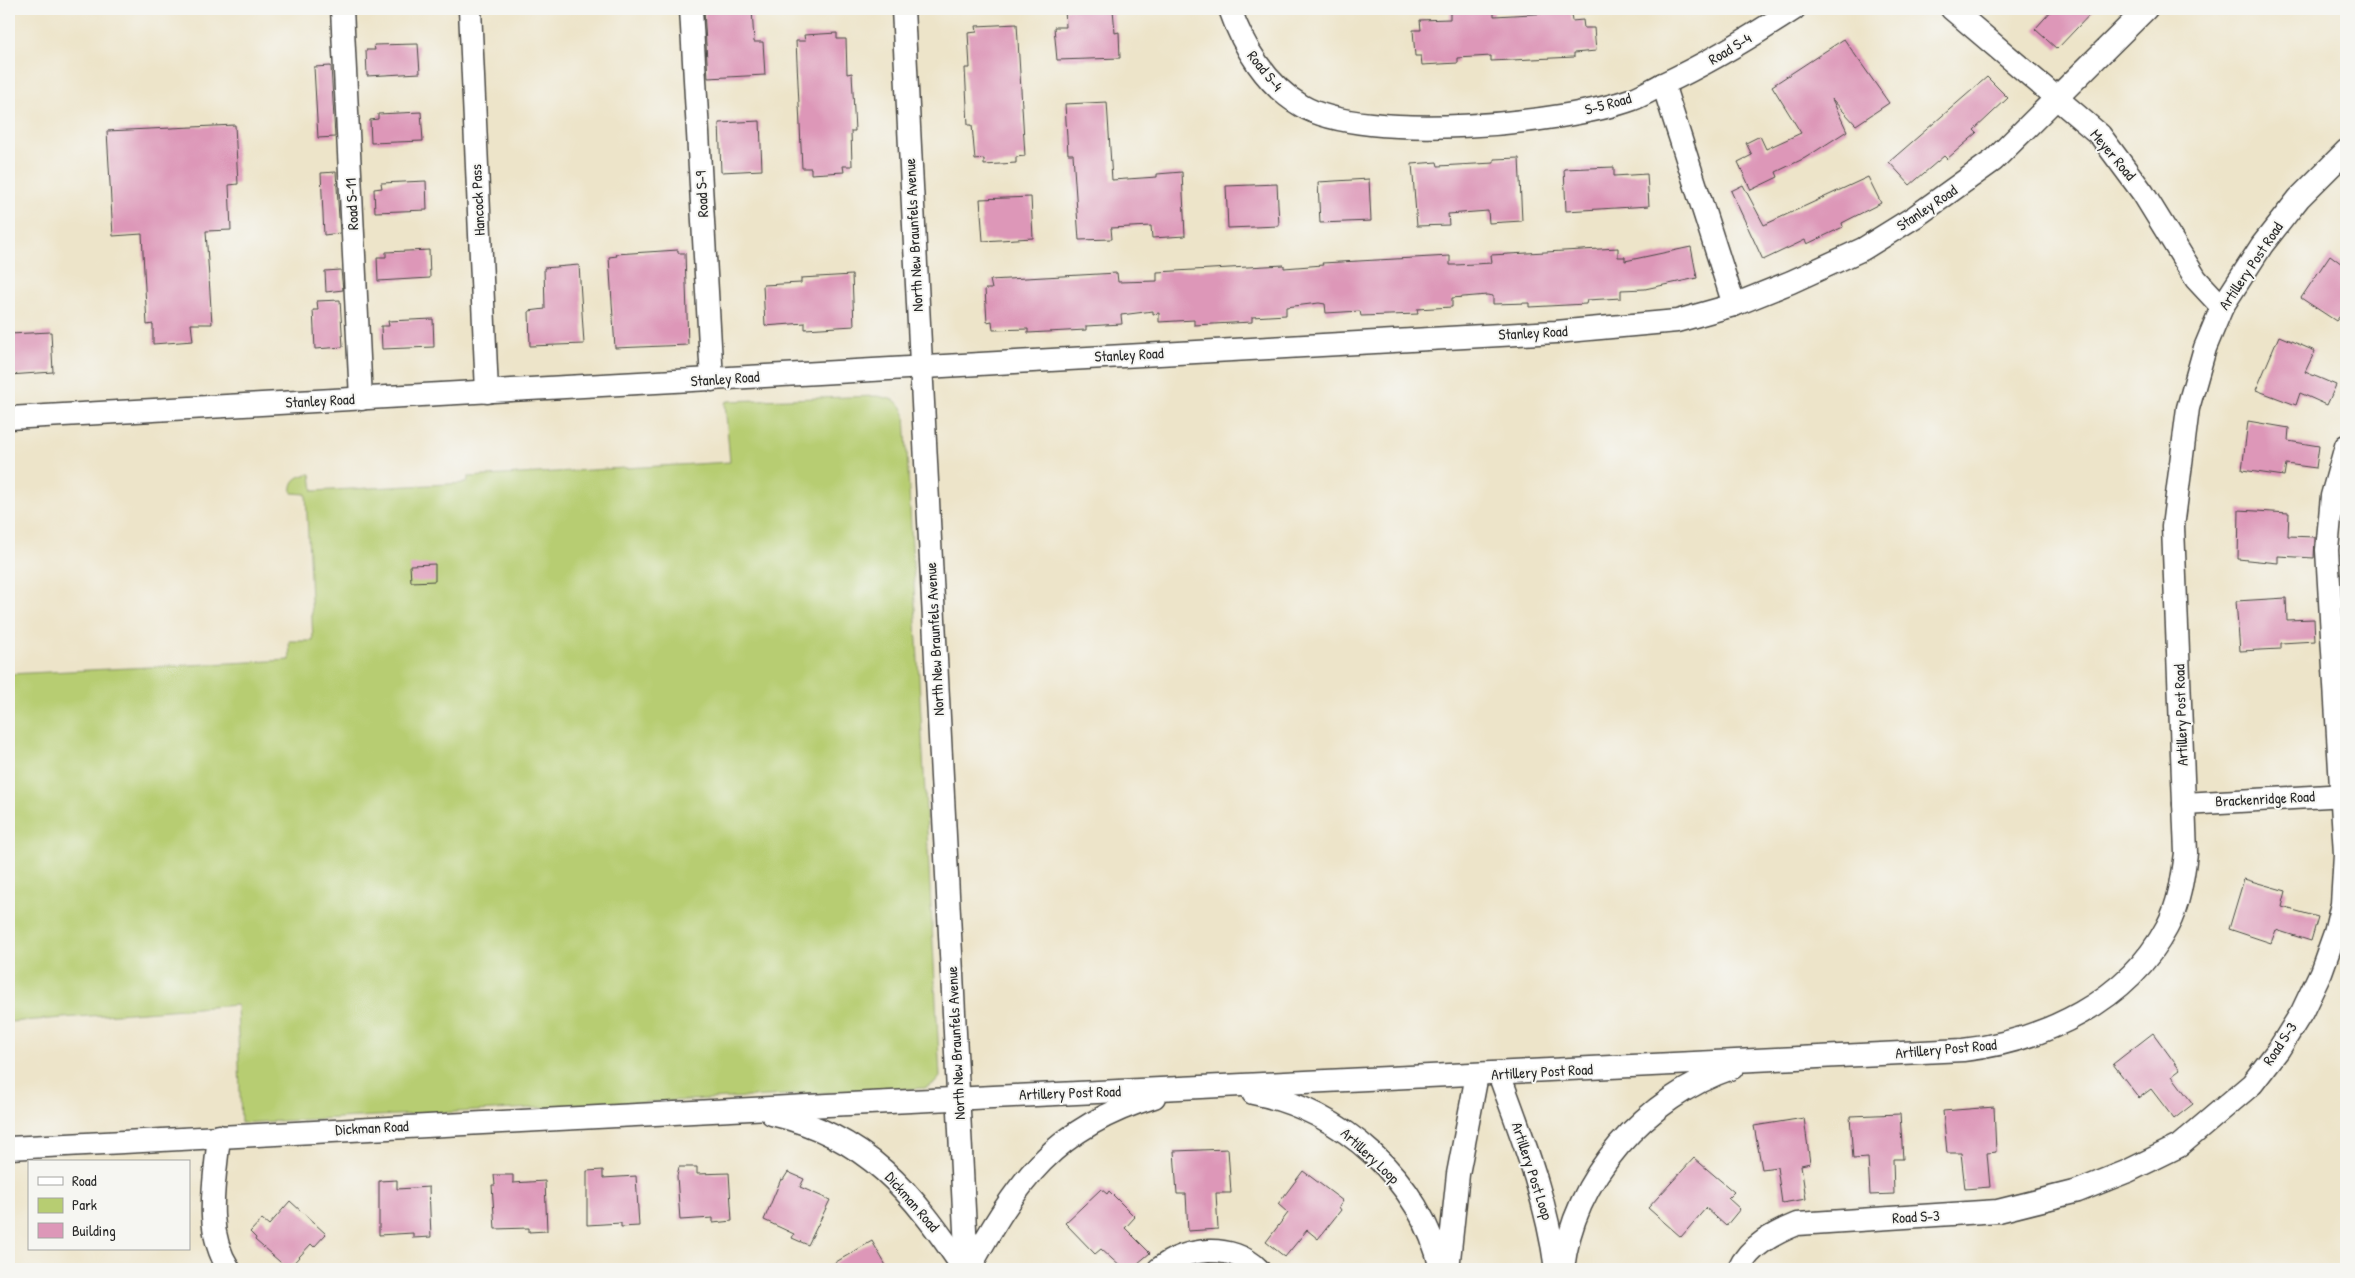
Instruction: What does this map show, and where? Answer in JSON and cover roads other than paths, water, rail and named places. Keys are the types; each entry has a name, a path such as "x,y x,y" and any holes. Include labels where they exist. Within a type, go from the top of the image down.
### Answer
{"street":[{"name":"Road S-11","path":"342,9 361,399"},
{"name":"Hancock Pass","path":"470,9 487,392"},
{"name":"Road S-9","path":"691,9 712,380"},
{"name":"North New Braunfels Avenue","path":"903,9 967,1269"},
{"name":"Road S-4","path":"1230,9 1247,49 1268,77 1283,93 1321,115"},
{"name":"Road S-4","path":"1663,84 1727,52 1794,9"},
{"name":"Meyer Road","path":"1952,9 2100,135 2144,193 2196,279 2222,307"},
{"name":"Stanley Road","path":"9,418 712,380 921,366 1626,327 1678,321 1734,305 1791,282 1863,249 1916,216 1994,160 2146,9"},
{"name":"S-5 Road","path":"1321,115 1348,122 1394,127 1482,124 1552,117 1596,108 1633,99 1663,84"},
{"path":"1663,84 1734,305"},
{"name":"Artillery Post Road","path":"959,1098 1488,1075 1990,1047 2042,1033 2080,1014 2128,978 2149,953 2168,926 2184,872 2186,834 2174,527 2188,408 2205,348 2222,307 2274,229 2299,198 2346,151"},
{"name":"Road S-3","path":"1739,1269 1742,1262 1770,1235 1797,1224 1998,1211 2078,1191 2128,1171 2179,1146 2202,1129 2252,1084 2279,1049 2302,1012 2321,972 2335,933 2342,904 2345,854 2342,728 2327,550 2339,496 2346,446"},
{"name":"Brackenridge Road","path":"2184,804 2343,795"},
{"path":"1563,1269 1569,1240 1589,1190 1602,1167 1632,1131 1652,1113 1696,1083 1720,1072 1754,1061"},
{"path":"1448,1269 1458,1174 1488,1075"},
{"name":"Artillery Post Loop","path":"1488,1075 1536,1175 1551,1230 1556,1269"},
{"name":"Artillery Loop","path":"1223,1087 1286,1101 1317,1114 1352,1136 1388,1169 1404,1188 1429,1232 1441,1269"},
{"name":"Artillery Post Road","path":"967,1269 1016,1190 1047,1154 1079,1130 1108,1114 1182,1089"},
{"name":"Dickman Road","path":"9,1148 959,1098"},
{"name":"Dickman Road","path":"736,1109 761,1112 810,1125 856,1148 903,1187 967,1269"},
{"path":"219,1136 211,1224 220,1256 228,1269"},
{"path":"1160,1269 1190,1253 1220,1251 1251,1262 1258,1269"}]}
